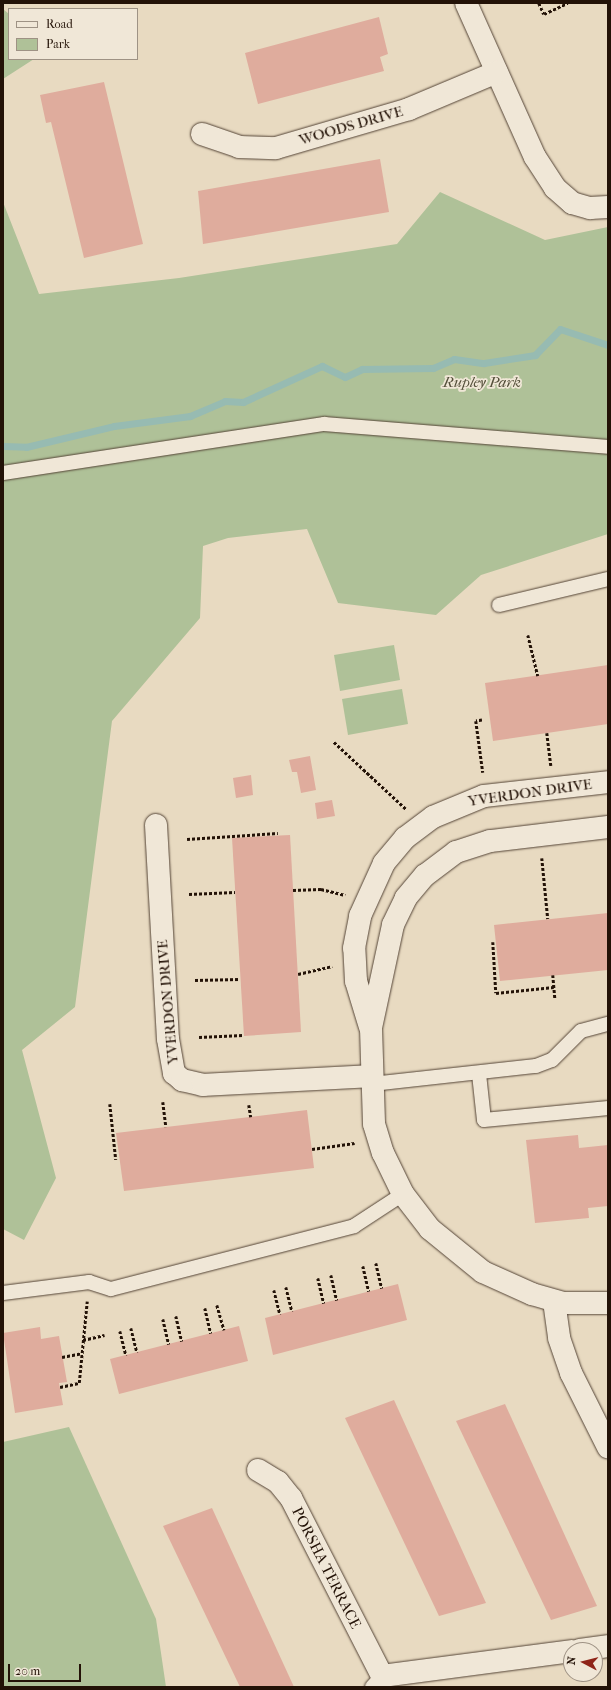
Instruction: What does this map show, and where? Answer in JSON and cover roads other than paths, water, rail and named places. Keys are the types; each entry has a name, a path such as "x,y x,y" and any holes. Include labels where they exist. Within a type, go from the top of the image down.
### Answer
{"street":[{"path":"466,3 534,157 555,188 572,203 590,208 608,207"},
{"name":"WOODS DRIVE","path":"202,134 239,147 276,148 409,109 497,72"},
{"name":"YVERDON DRIVE","path":"371,1028 356,981 354,948 364,902 384,863 405,838 433,817 460,803 484,796 608,782"},
{"name":"YVERDON DRIVE","path":"156,825 168,1039 174,1073 182,1080 204,1085 372,1080 371,1028 393,925 406,898 425,875 456,852 490,841 608,827"},
{"path":"372,1080 376,1129 403,1194 430,1229 466,1260 490,1275 554,1300 608,1303"},
{"path":"554,1300 559,1338 572,1373 608,1447"},
{"name":"PORSHA TERRACE","path":"258,1470 278,1482 291,1498 377,1682"},
{"path":"377,1682 563,1652"}],"lane":[{"path":"3,473 324,424 608,447"},
{"path":"499,606 608,580"},
{"path":"372,1080 479,1074 545,1064 581,1031 608,1024"},
{"path":"479,1074 484,1120 608,1108"},
{"path":"3,1293 89,1282 111,1289 354,1226 403,1194"}],"waterway":[{"path":"3,446 26,447 114,426 190,416 225,401 243,402 322,366 345,377 362,369 433,368 454,359 484,363 535,355 560,329 608,345"}],"park label":[{"name":"Rupley Park","path":"482,383"}]}
